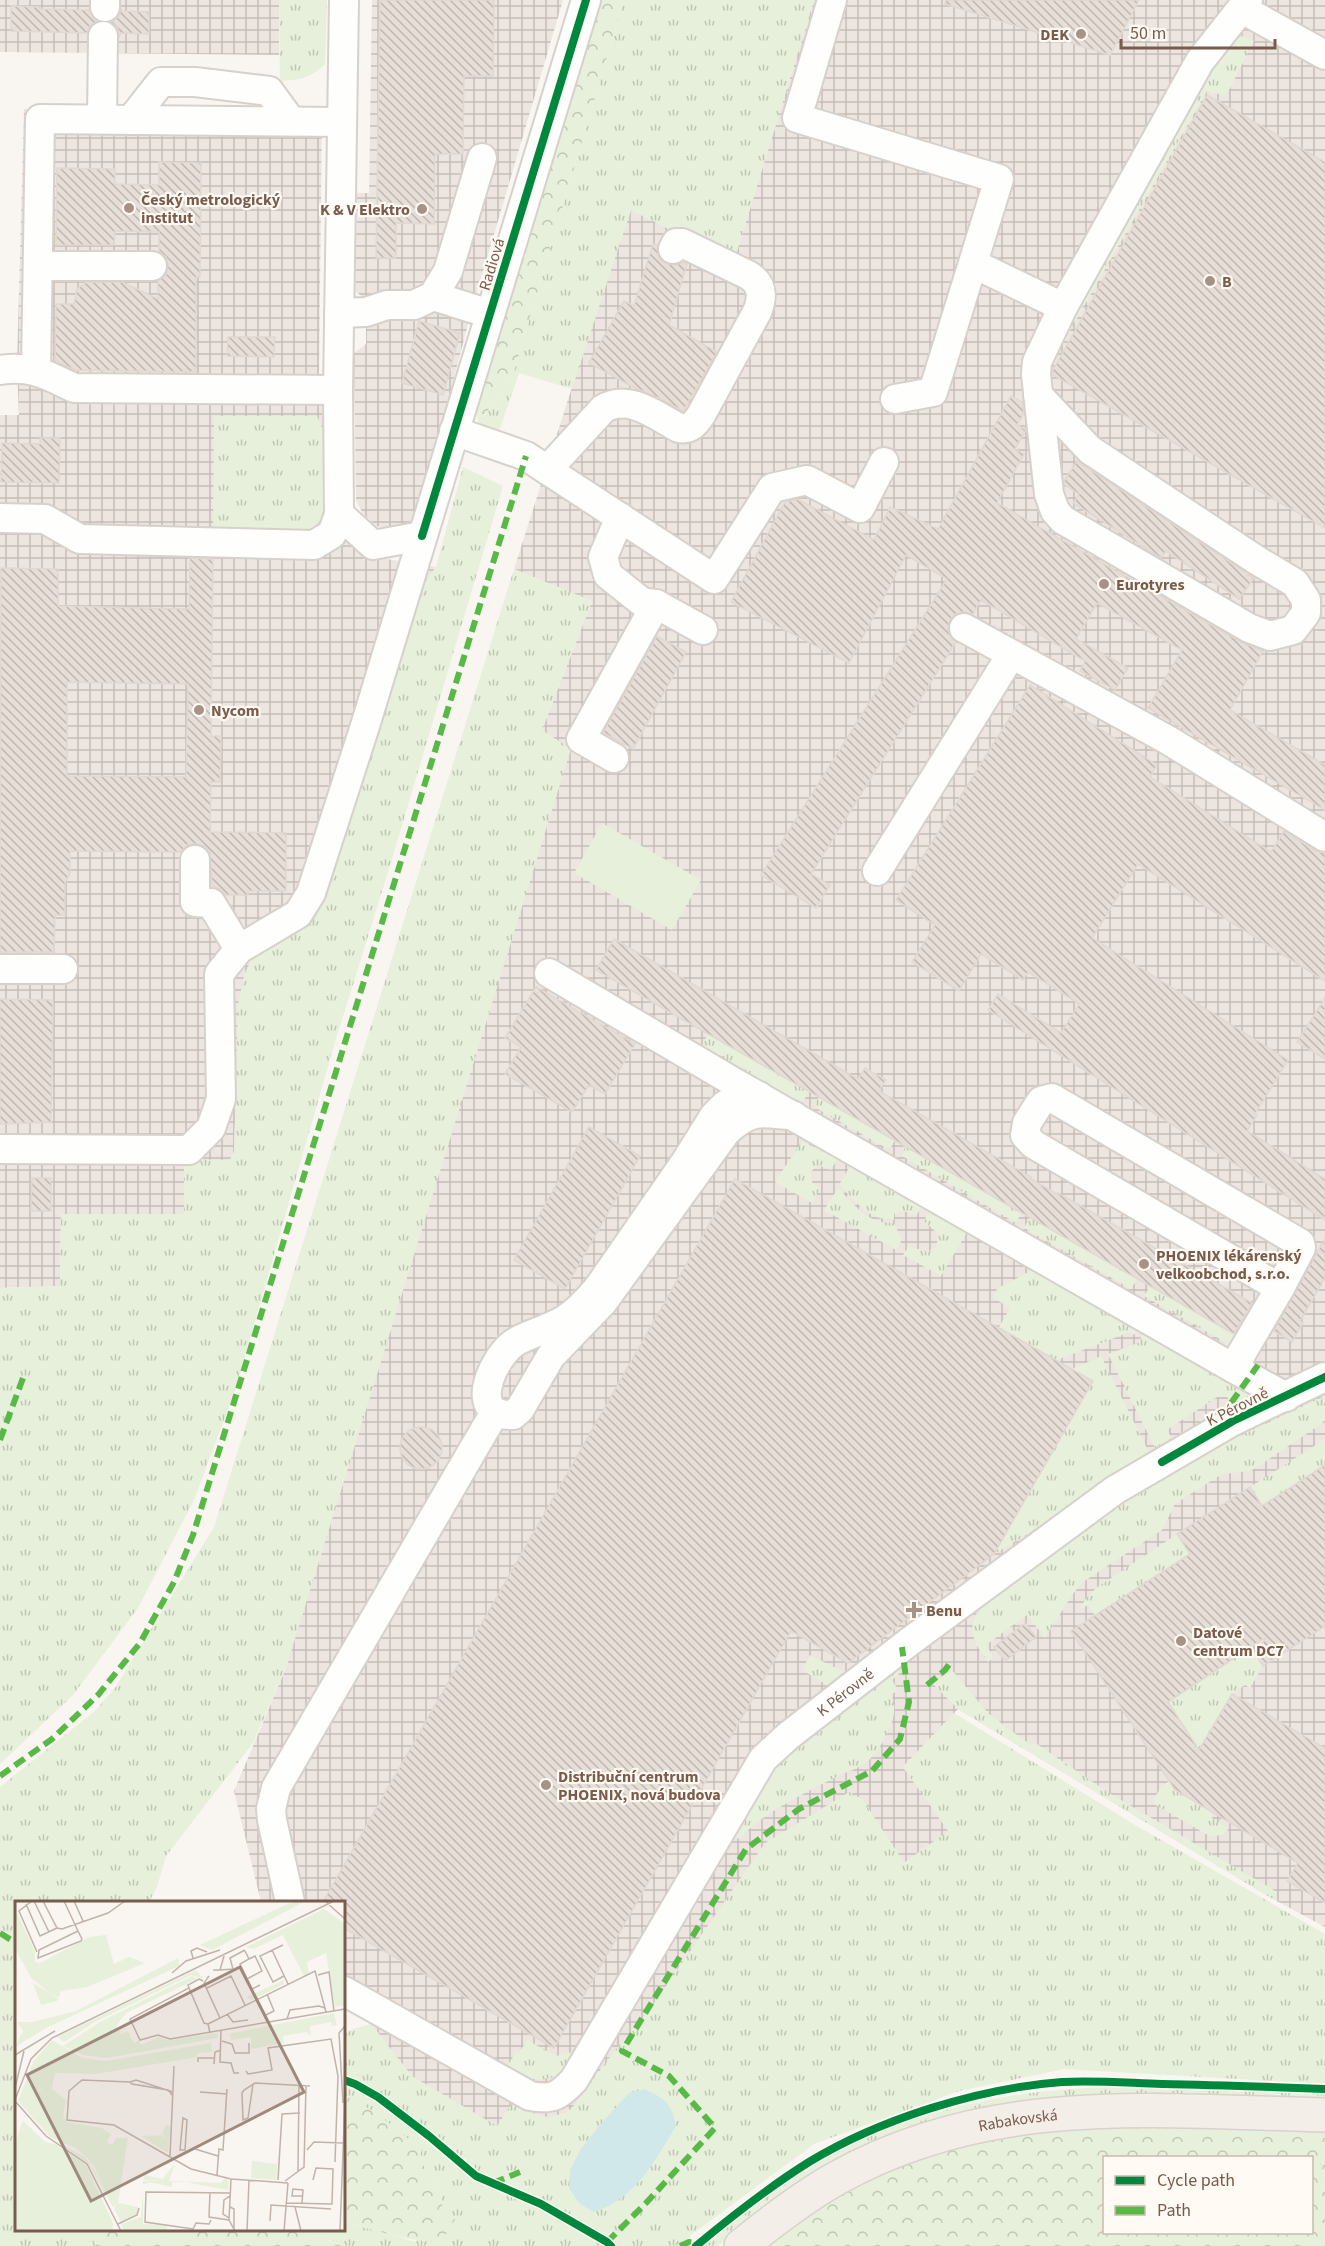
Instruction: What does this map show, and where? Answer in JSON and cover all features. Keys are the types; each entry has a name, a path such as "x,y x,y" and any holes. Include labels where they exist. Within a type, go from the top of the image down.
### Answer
{"main road":[{"name":"Rabakovská","path":"741,2246 770,2223 837,2178 903,2148 999,2120 1060,2112 1120,2110 1325,2115"}],"street":[{"path":"0,518 45,519 80,539 314,545 332,534 339,514 338,390 344,0"},
{"name":"Radiová","path":"239,949 298,914 311,893 365,726 586,0"},
{"path":"832,0 797,118 999,179 933,392 896,399"},
{"path":"1038,395 1090,450 1295,583 1306,600 1306,612 1293,630 1270,636 1249,628 1063,520 1055,511 1049,494 1038,395 1036,362 1062,307 1200,61 1245,5 1325,55"},
{"path":"102,119 103,36"},
{"path":"131,120 161,82 195,82 269,91 291,121"},
{"path":"36,370 40,119 342,122"},
{"path":"339,313 366,312 387,304 414,305 434,296 448,271 482,158"},
{"path":"547,470 603,409 613,403 625,402 638,406 685,429 695,423 701,415 757,312 761,303 761,294 756,280 748,275 682,243 676,243 673,249"},
{"path":"974,264 1062,307"},
{"path":"38,266 152,266"},
{"path":"434,296 490,314"},
{"path":"0,370 17,367 36,370 74,388 338,390"},
{"path":"454,431 526,456 714,579 772,488 807,480 860,507 884,462"},
{"path":"339,514 373,545 422,536"},
{"path":"620,517 603,557 606,571 620,586 642,602 656,604 703,630"},
{"path":"614,758 581,739 656,604"},
{"path":"964,628 1168,740 1325,837"},
{"path":"878,872 1011,655"},
{"path":"0,1149 189,1150 211,1128 221,1099 219,974 239,949 212,903 195,902 195,860"},
{"path":"0,969 63,969"},
{"path":"549,973 759,1096 1286,1397"},
{"path":"759,1096 739,1097 725,1105 714,1116 686,1161 598,1288 586,1301 563,1321 516,1342 505,1353 488,1379 486,1392 489,1405 495,1412 502,1415 513,1415 519,1409 551,1356 603,1302 726,1132 740,1119 756,1113 794,1116"},
{"path":"1233,1368 1280,1288 1301,1248 1300,1243 1057,1100 1046,1099 1038,1104 1025,1129 1025,1135 1033,1144 1280,1288"},
{"name":"K Pérovně","path":"345,1992 530,2096 545,2099 560,2094 574,2080 764,1759 788,1736 909,1642 1115,1490 1233,1422 1325,1377"},
{"path":"290,1901 272,1820 271,1809 276,1788 495,1412"}],"shaded area":[{"path":"0,0 279,0 279,55 0,52"},
{"path":"372,0 563,0 472,309 418,513 407,525 392,529 376,526 363,514 356,500 354,353 366,344 366,300 355,291 357,193 369,193"},
{"path":"814,0 1325,0 1325,1927 1273,1899 958,1709 903,1767 949,1831 904,1863 862,1799 615,2050 635,2197 440,2113 371,2024 345,2010 345,1901 261,1901 234,1791 286,1668 542,730 592,601 514,569 604,287 631,210 734,261"},
{"path":"24,109 322,111 319,381 342,533 355,548 368,556 436,567 414,598 236,1099 234,1152 230,1160 184,1214 61,1214 60,1286 0,1288 0,415 19,415 17,367"}],"green space":[{"path":"279,0 327,0 325,64 304,77 293,80 280,81"},
{"path":"597,0 624,0 514,371 479,424 475,411"},
{"path":"624,0 814,0 734,261 631,210 572,389 519,373 497,437 484,430 479,424 514,371"},
{"path":"1242,36 1254,41 1226,96 1207,91 1059,350 1047,364 1219,51"},
{"path":"214,416 317,416 328,441 325,513 317,525 305,534 213,536"},
{"path":"463,467 503,486 335,1042 235,1391 194,1500 138,1608 73,1695 0,1764 0,1288 60,1286 61,1214 184,1214 184,1159 230,1160 234,1152 238,1005 244,975 256,950 284,933 414,598 436,567"},
{"path":"514,569 592,601 542,730 571,749 286,1668 253,1743 166,1856 157,1887 150,1901 15,1901 15,2231 89,2231 96,2246 0,2246 0,1787 95,1711 115,1688 214,1527"},
{"path":"602,823 701,880 672,930 574,873"},
{"path":"708,1034 792,1082 815,1081 799,1109 704,1052 703,1043"},
{"path":"819,1097 895,1140 891,1147 886,1148 816,1108 815,1104"},
{"path":"802,1141 837,1159 831,1170 820,1166 815,1167 811,1172 812,1182 820,1189 812,1203 775,1182"},
{"path":"905,1146 1024,1209 1016,1223 902,1156"},
{"path":"850,1166 922,1206 916,1216 902,1211 894,1214 894,1220 885,1219 863,1209 839,1185"},
{"path":"838,1188 869,1217 894,1223 902,1240 896,1250 824,1210"},
{"path":"930,1210 961,1228 966,1234 941,1276 903,1255 909,1246 927,1252 937,1246 937,1233 924,1221"},
{"path":"1032,1214 1137,1279 1131,1289 1024,1228"},
{"path":"1032,1270 1138,1328 1134,1335 1130,1332 1057,1360 999,1327 1010,1308 992,1297 998,1288"},
{"path":"1150,1286 1236,1335 1230,1345 1144,1296"},
{"path":"1144,1332 1246,1390 1247,1398 1237,1404 1234,1399 1230,1401 1227,1397 1217,1397 1167,1430 1172,1438 1155,1448 1108,1354 1138,1343"},
{"path":"1101,1356 1149,1452 1099,1482 1031,1532 994,1554 1093,1381 1072,1369"},
{"path":"1325,1396 1325,1420 1320,1425 1251,1471 1222,1474 1175,1504 1162,1530 1083,1582 1072,1595 1045,1638 1027,1615 986,1645 994,1657 988,1662 975,1642 972,1628 976,1614 981,1607 1084,1528 1124,1502 1208,1451"},
{"path":"1325,1439 1325,1465 1262,1506 1250,1487"},
{"path":"1177,1534 1190,1554 1095,1616 1088,1605 1078,1611 1096,1588"},
{"path":"1251,1647 1263,1666 1250,1688 1245,1685 1232,1694 1199,1750 1168,1702"},
{"path":"810,1655 844,1672 827,1685 802,1670"},
{"path":"899,1665 899,1674 892,1680 898,1690 891,1695 894,1702 893,1720 880,1747 869,1760 858,1768 785,1804 739,1839 733,1836 767,1775 804,1743 845,1698"},
{"path":"951,1669 989,1714 1031,1745 1034,1742 1109,1793 1277,1892 1273,1899 958,1709 933,1684"},
{"path":"954,1713 1135,1825 1325,1934 1325,2084 1064,2069 959,2091 814,2144 691,2235 686,2246 346,2246 305,2231 345,2231 345,2223 415,2242 445,2212 434,2175 352,2099 345,2096 345,2033 371,2024 412,2076 497,2126 512,2103 529,2112 548,2117 565,2113 572,2108 615,2050 643,2019 765,1843 849,1792 862,1799 904,1863 948,1831 903,1767"},
{"path":"1169,1781 1175,1790 1212,1812 1212,1818 1229,1828 1225,1834 1211,1837 1154,1804 1153,1800 1162,1786"},
{"path":"527,2040 556,2056 580,2050 563,2070 547,2079 529,2078 505,2070"},
{"path":"1109,2087 1325,2092 1325,2102 1063,2098 1031,2101 977,2111 766,2208 718,2246 703,2246 753,2205 800,2173 841,2150 883,2131 925,2116 1014,2095"},
{"path":"345,2096 375,2112 422,2150 418,2161 434,2175 442,2199 442,2207 455,2219 438,2241 420,2241 345,2223"},
{"path":"1076,2125 1325,2129 1325,2246 765,2246 833,2198 909,2162 988,2137"},
{"path":"89,2231 125,2231 150,2242 182,2237 185,2231 305,2231 346,2246 96,2246"},
{"path":"125,2231 185,2231 182,2237 150,2242"}],"water":[{"path":"644,2089 657,2095 670,2107 676,2126 633,2188 609,2206 594,2212 580,2204 569,2188 570,2170 581,2149 629,2093"}],"building":[{"path":"380,0 494,0 493,76 464,76 463,154 435,154 434,224 396,223 396,258 376,258"},
{"name":"DEK","path":"946,0 1139,0 1110,55 945,4"},
{"path":"11,6 89,10 97,21 89,27 87,33 11,31"},
{"path":"121,8 122,11 149,12 149,34 121,33 119,37 118,28 111,22 119,16"},
{"name":"B","path":"1207,95 1325,162 1325,528 1053,375 1053,370"},
{"path":"159,162 201,163 200,277 196,277 196,372 75,370 55,361 56,304 74,304 77,289 87,282 122,282 158,299 158,281 166,275 168,265 166,257 159,251 159,232 115,231 114,245 56,245 57,168 115,169 115,184 159,185"},
{"path":"653,244 657,245 659,258 665,263 675,265 683,262 687,264 669,325 717,352 683,411 589,363 624,301 634,306"},
{"path":"419,321 460,333 443,395 402,383"},
{"path":"228,337 275,337 274,357 227,356"},
{"path":"1011,396 1022,402 1024,413 1017,425 1026,430 1015,449 1024,454 997,503 1241,642 1263,651 1230,710 1325,765 1325,810 1148,708 1182,650 1097,603 1076,639 1128,668 1115,690 1080,671 1085,661 981,600 973,614 963,612 956,614 950,620 948,629 950,636 956,642 811,874 830,885 816,908 761,875 947,579 906,555 849,663 731,602 785,502 797,499 874,540 890,507 938,529"},
{"path":"40,438 60,438 59,483 1,482 2,443 40,444"},
{"path":"1077,461 1254,578 1239,599 1166,551 1161,558 1073,503 1079,494 1065,485 1064,481"},
{"path":"190,558 213,559 211,736 221,736 220,782 211,782 210,832 286,833 286,891 248,891 248,895 226,895 220,889 212,886 210,852 204,846 196,844 187,845 181,852 70,851 70,873 65,884 65,915 55,915 54,952 0,952 1,568 58,569 58,606 189,609","holes":["67,682 188,684 186,777 67,776"]},
{"path":"657,636 686,652 633,749 603,733"},
{"path":"1030,685 1157,765 1150,777 1271,852 1284,831 1316,851 1325,853 1325,981 1138,864 1092,938 1288,1060 1247,1131 1325,1179 1325,1220 988,1010 998,994 1061,1033 1079,1004 1059,991 1028,972 1023,980 981,954 959,991 912,962 935,925 896,900"},
{"path":"614,939 858,1079 865,1068 886,1080 879,1091 1252,1303 1234,1334 596,970"},
{"path":"536,987 635,1044 605,1094 589,1085 572,1112 505,1074 521,1047 505,1038"},
{"path":"1325,998 1325,1059 1297,1042"},
{"path":"0,999 53,1000 51,1122 0,1124"},
{"path":"589,1127 640,1156 565,1289 514,1260"},
{"path":"32,1178 51,1178 51,1211 31,1211"},
{"path":"735,1179 1093,1381 994,1554 848,1663 791,1631 554,2048 345,1929 345,1901 324,1901"},
{"path":"1325,1238 1325,1278 1300,1321 1303,1323 1292,1342 1274,1331"},
{"path":"421,1427 436,1433 442,1448 436,1463 421,1469 406,1463 400,1448 406,1433"},
{"name":"Datové centrum DC7","path":"1325,1465 1325,1626 1263,1666 1256,1655 1266,1637 1168,1702 1199,1750 1232,1694 1325,1748 1325,1903 1287,1881 1298,1863 1175,1790 1071,1631 1190,1554 1177,1534 1250,1487 1262,1506"},
{"path":"1025,1623 1036,1637 1005,1661 994,1647"}],"marked path":[{"path":"0,1776 52,1739 98,1695 140,1643 174,1582 193,1535 526,456"},
{"path":"1231,1403 1258,1365"},
{"path":"0,1440 23,1378"},
{"path":"607,2242 715,2128 669,2076 622,2051 746,1849 799,1809 872,1771 900,1739 909,1702 902,1647"},
{"path":"927,1685 950,1663"},
{"path":"0,1933 15,1942"},
{"path":"493,2183 520,2172"},
{"path":"680,2246 689,2242 699,2244"}],"cycle path":[{"path":"422,536 586,0"},
{"path":"1162,1462 1233,1421 1325,1377"},
{"path":"345,2080 378,2097 476,2176 541,2204 611,2246"},
{"path":"696,2246 780,2181 837,2146 898,2119 964,2099 1030,2085 1074,2081 1325,2089"}],"place":[{"name":"DEK","path":"1081,34"},
{"name":"Český metrologický institut","path":"129,208"},
{"name":"K & V Elektro","path":"422,209"},
{"name":"B","path":"1210,281"},
{"name":"Eurotyres","path":"1104,584"},
{"name":"Nycom","path":"199,710"},
{"name":"PHOENIX lékárenský velkoobchod, s.r.o.","path":"1144,1264"},
{"name":"Benu","path":"914,1610"},
{"name":"Datové centrum DC7","path":"1181,1641"},
{"name":"Distribuční centrum PHOENIX, nová budova","path":"546,1785"}]}
